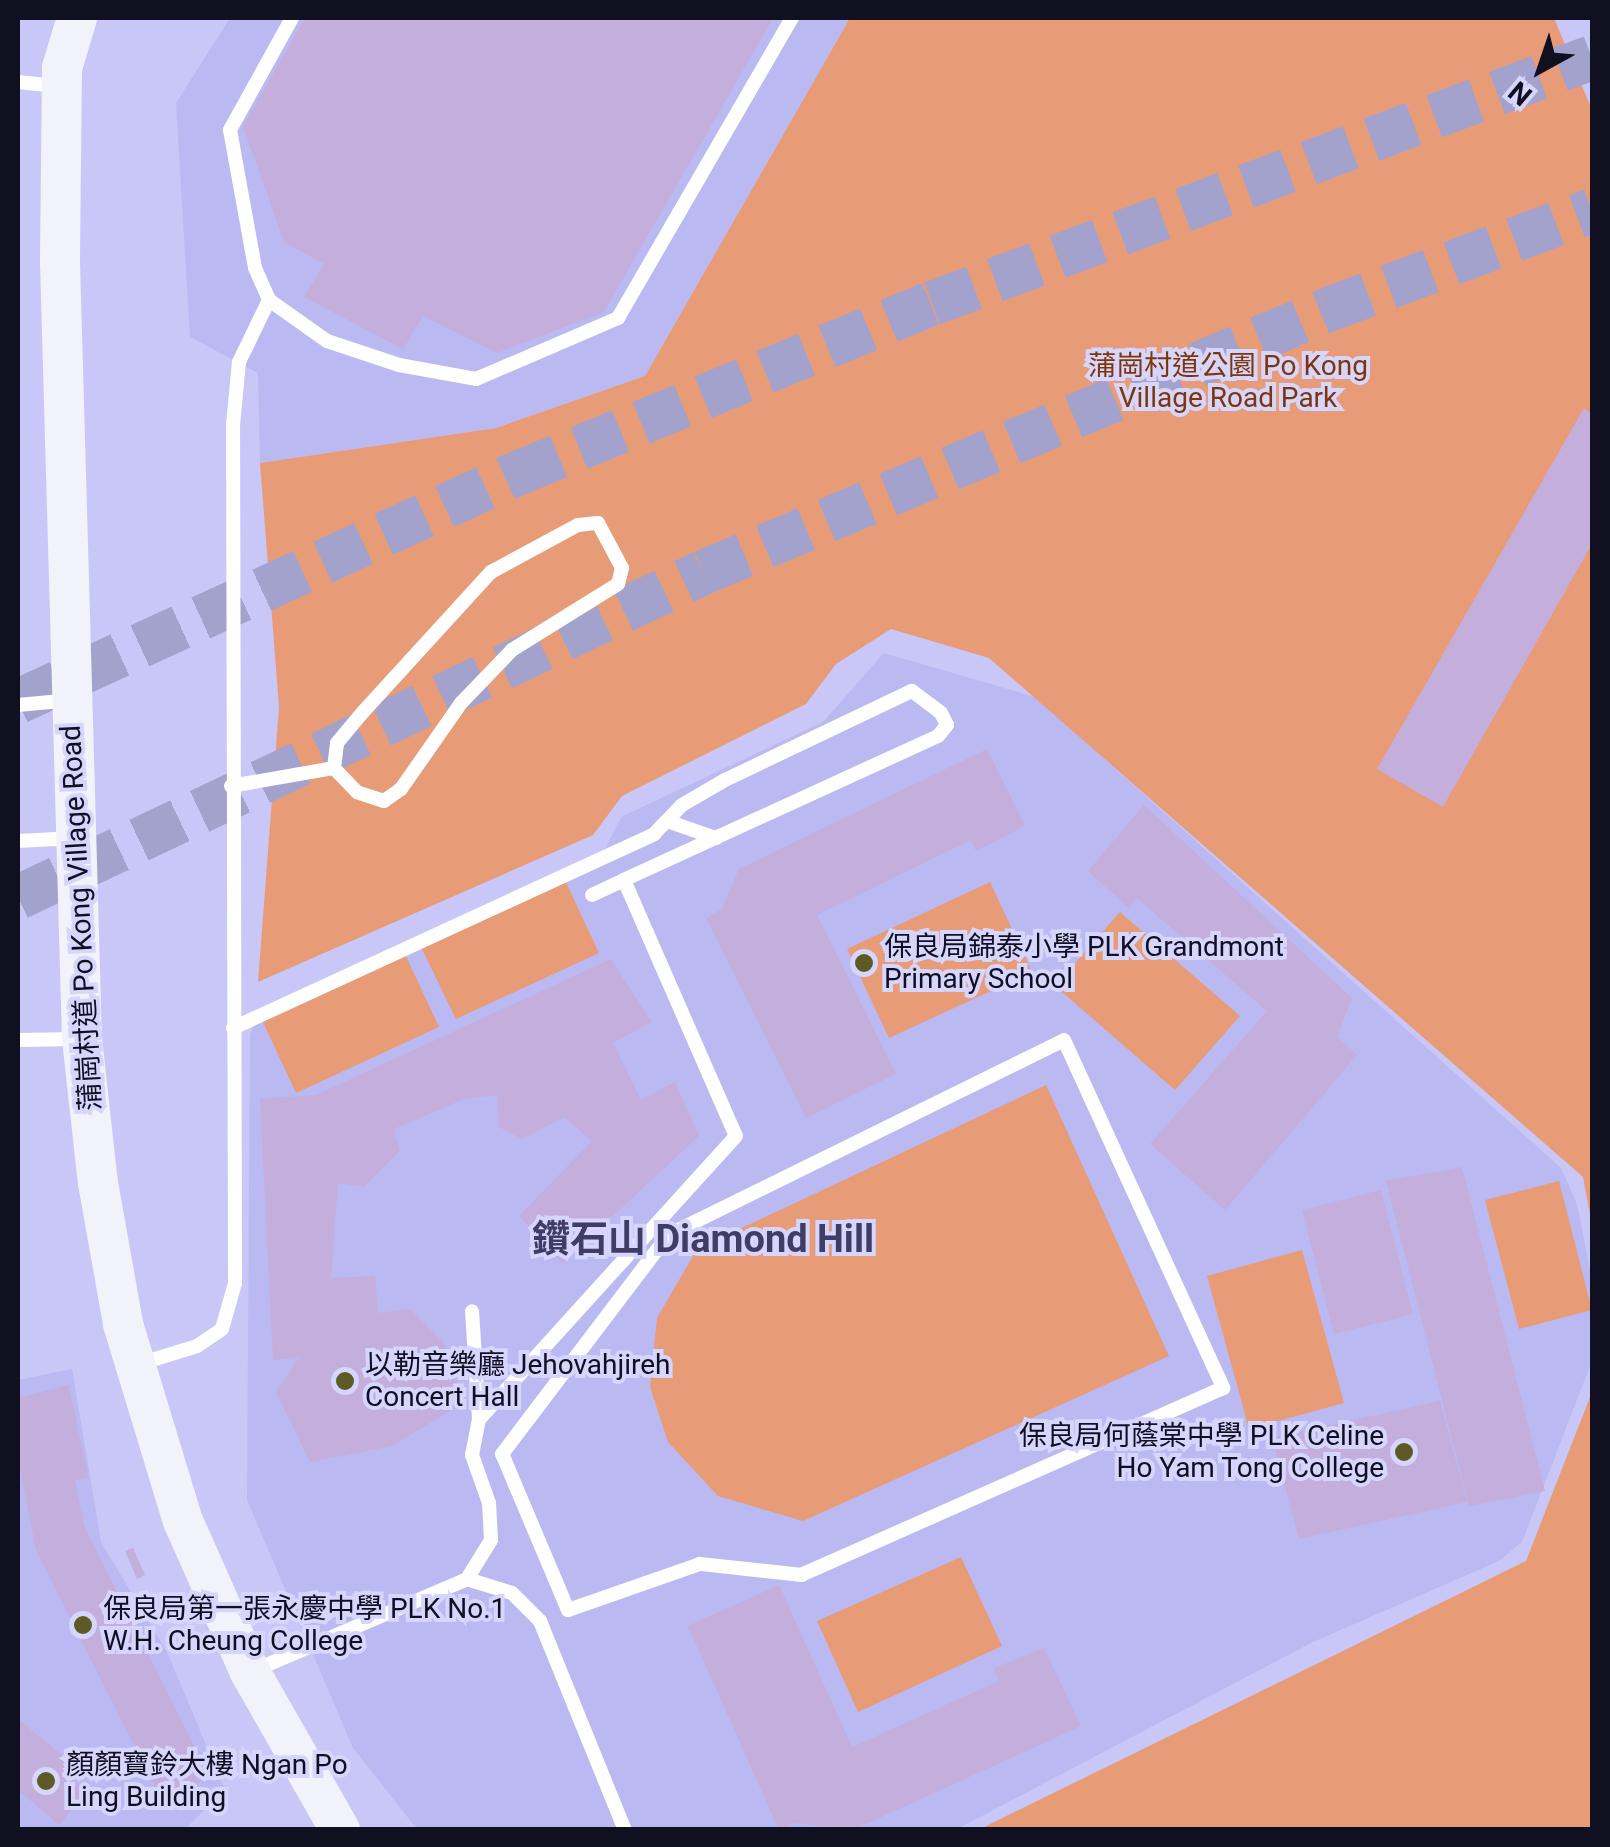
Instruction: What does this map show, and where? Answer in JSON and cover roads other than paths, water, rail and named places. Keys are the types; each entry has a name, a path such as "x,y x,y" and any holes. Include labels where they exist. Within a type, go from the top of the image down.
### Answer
{"main road":[{"name":"蒲崗村道 Po Kong Village Road","path":"77,18 62,86 72,700 82,1039 108,1246 134,1365 183,1521 250,1672 340,1830"}],"lane":[{"path":"292,18 230,130 255,268 269,300 328,341 399,365 476,379 618,318 792,18"},
{"path":"18,82 62,86"},
{"path":"134,1365 198,1346 222,1329 232,1307 233,425 238,362 269,300"},
{"path":"231,786 334,768 371,797 384,801 400,789 461,703 512,650 618,584 622,568 605,528 578,525 491,572 337,743 334,768"},
{"path":"233,1028 654,834 725,780 912,691 945,719 938,736 592,895"},
{"path":"18,705 72,700"},
{"path":"667,821 716,838"},
{"path":"18,841 76,838"},
{"path":"479,1418 736,1136 624,880"},
{"path":"18,1040 82,1039"},
{"path":"1064,1040 1223,1388 802,1575 700,1564 568,1610 502,1454 668,1234 1064,1040"},
{"path":"250,1672 467,1578 492,1540 489,1502 472,1455 479,1418 472,1310"},
{"path":"467,1578 512,1594 540,1621 625,1830"}],"tunnel":[{"path":"18,701 517,473 932,303 1592,57"},
{"path":"18,897 703,572 1326,310 1592,210"}],"place":[{"name":"保良局錦泰小學 PLK Grandmont Primary School","path":"864,963"},
{"name":"以勒音樂廳 Jehovahjireh Concert Hall","path":"345,1381"},
{"name":"保良局何蔭棠中學 PLK Celine Ho Yam Tong College","path":"1404,1452"},
{"name":"保良局第一張永慶中學 PLK No.1 W.H. Cheung College","path":"83,1625"},
{"name":"顏顏寶鈴大樓 Ngan Po Ling Building","path":"46,1781"}],"district":[{"name":"鑽石山 Diamond Hill","path":"703,1240"}],"park label":[{"name":"蒲崗村道公園 Po Kong Village Road Park","path":"1228,382"}]}
